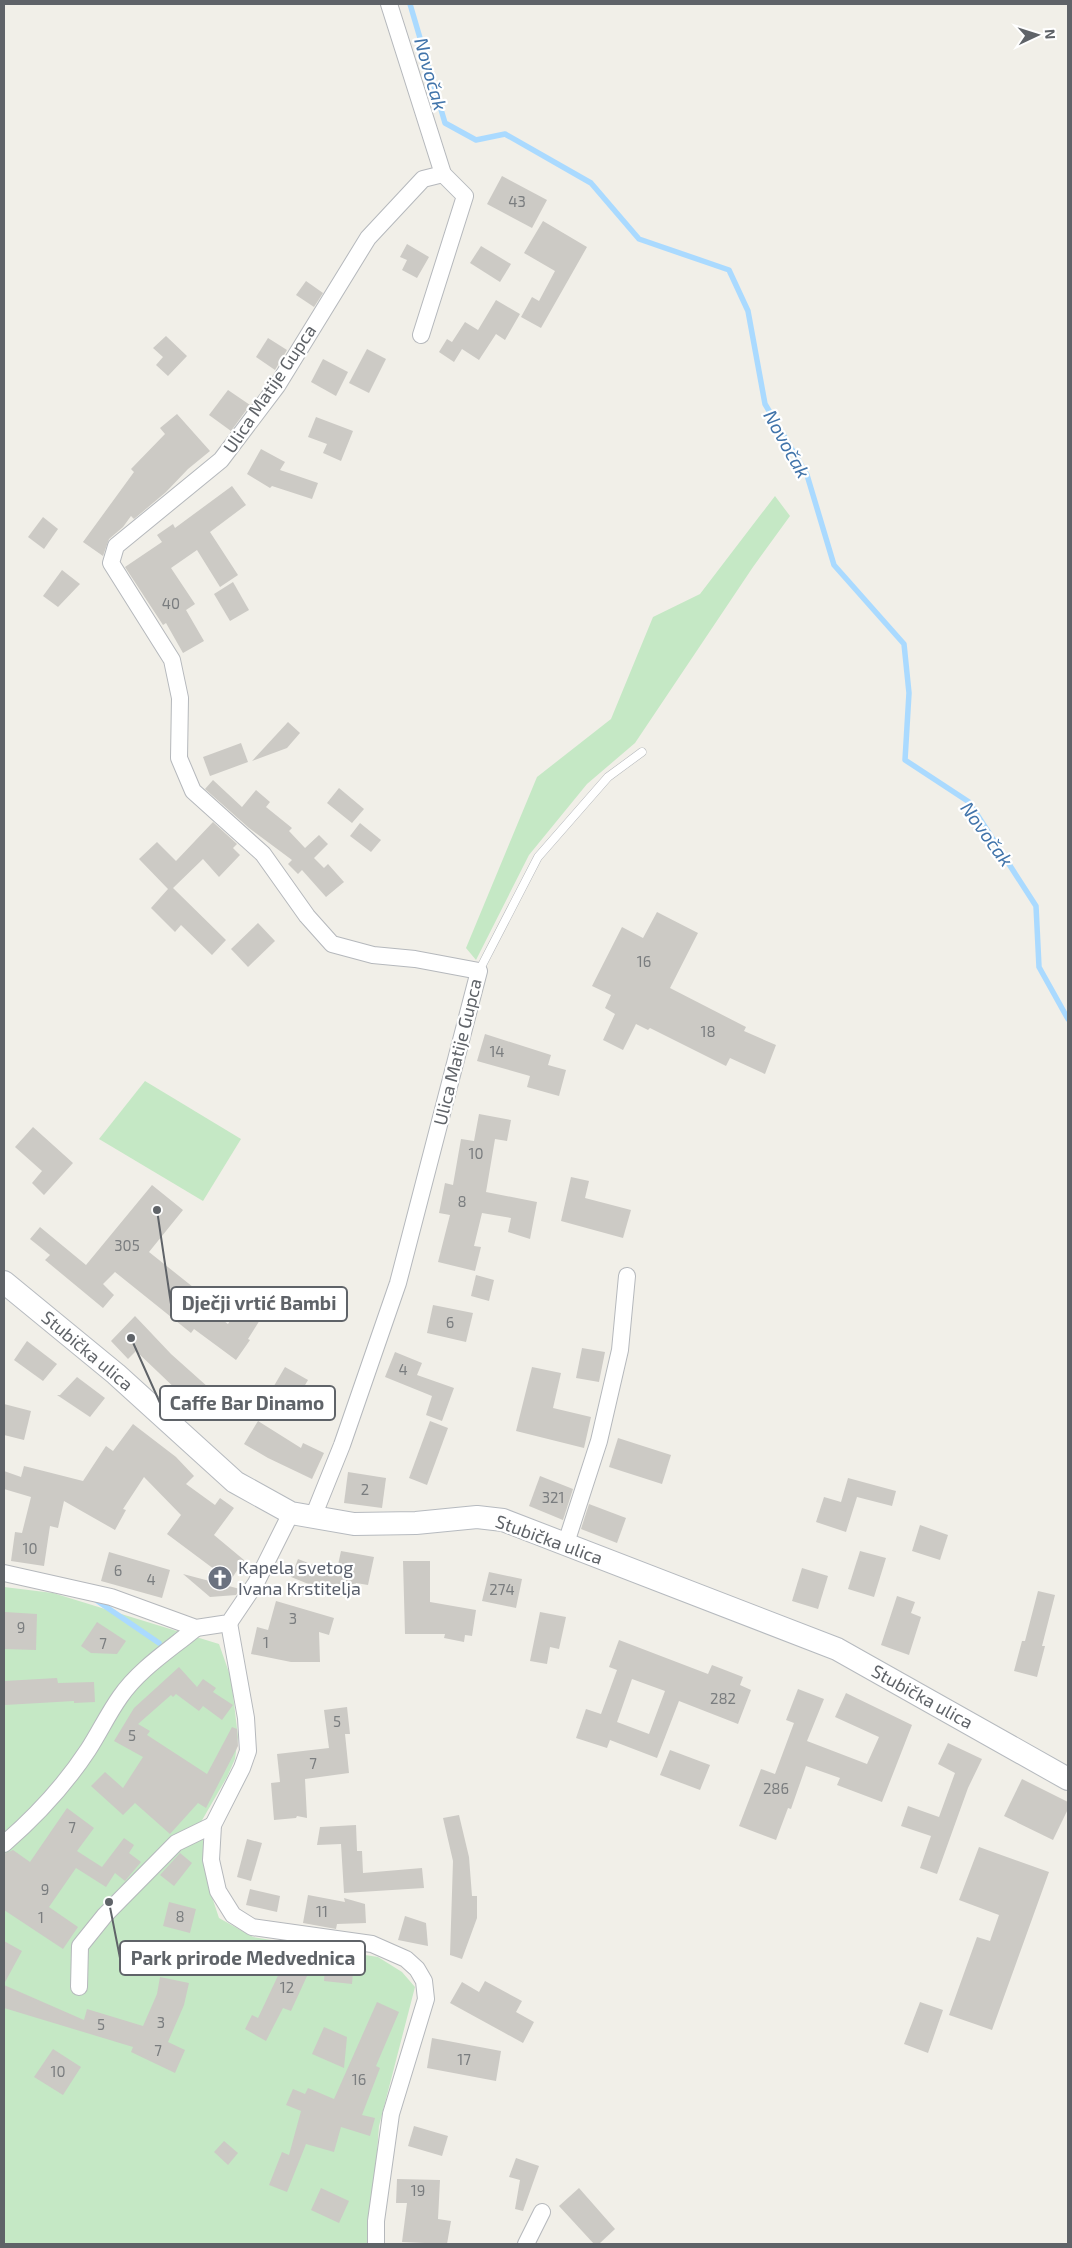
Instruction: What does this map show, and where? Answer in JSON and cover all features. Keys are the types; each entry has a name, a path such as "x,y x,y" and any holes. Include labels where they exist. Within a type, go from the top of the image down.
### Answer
{"main road":[{"name":"Stubička ulica","path":"4,1282 116,1374 236,1482 291,1513 354,1524 416,1523 477,1517 503,1520 566,1543 638,1574 837,1649 1068,1779"}],"street":[{"path":"389,4 443,174 465,196 421,335"},
{"name":"Ulica Matije Gupca","path":"313,1517 342,1445 398,1283 479,971 415,959 373,955 332,944 307,916 263,854 193,791 179,758 180,698 172,660 111,563 116,546 222,460 276,386 368,238 423,180 443,174"},
{"path":"566,1543 600,1441 620,1350 627,1276"},
{"path":"291,1513 256,1583 229,1623 246,1718 248,1751 242,1768 213,1825 211,1860 218,1891 233,1916 252,1927 372,1944 406,1959 417,1969 424,1981 426,1999 390,2114 376,2221 376,2244"},
{"path":"4,1573 112,1598 196,1628 229,1623"},
{"path":"4,1844 64,1784 88,1750 120,1696 144,1671 196,1628"},
{"path":"79,1987 80,1946 105,1915 176,1843 213,1825"},
{"path":"526,2244 542,2212"}],"lane":[{"path":"479,971 538,857 608,777 642,752"}],"green space":[{"path":"775,496 790,516 753,567 635,743 587,784 529,855 476,960 466,948 537,777 611,719 653,617 700,594"},
{"path":"145,1081 241,1139 203,1201 99,1139"},
{"path":"4,1587 53,1593 219,1644 231,1678 238,1737 235,1759 227,1777 201,1822 208,1885 219,1918 253,1937 378,1957 402,1972 415,1987 379,2126 370,2244 4,2244"}],"building":[{"path":"502,176 547,200 532,228 487,204"},
{"path":"543,221 587,247 541,328 521,317 532,297 539,301 555,271 524,253"},
{"path":"407,244 429,257 417,278 402,270 407,260 400,257"},
{"path":"481,246 511,264 500,282 470,263"},
{"path":"306,281 323,293 314,307 296,295"},
{"path":"496,300 520,314 505,340 496,334 479,360 462,349 454,362 439,352 447,339 452,342 465,322 478,330"},
{"path":"166,336 187,356 168,376 156,365 163,357 153,348"},
{"path":"268,338 287,350 275,370 256,357"},
{"path":"367,349 386,359 369,393 349,383"},
{"path":"323,359 348,372 336,396 311,382"},
{"path":"228,390 250,405 231,431 209,415"},
{"path":"177,414 210,451 134,519 131,516 123,527 109,539 103,556 83,542 134,472 131,469 165,434 160,428"},
{"path":"316,417 353,431 341,461 323,453 327,444 308,437"},
{"path":"261,449 285,462 280,470 318,483 312,499 272,486 270,488 247,474"},
{"path":"232,486 246,505 210,532 238,575 220,587 197,550 171,568 195,604 186,610 204,641 183,653 166,623 163,625 125,567 162,542 157,535 173,524 175,528"},
{"path":"43,517 58,529 44,549 28,537"},
{"path":"62,570 80,584 58,607 43,596"},
{"path":"233,582 249,610 230,621 214,594"},
{"path":"288,722 300,733 287,748 252,761"},
{"path":"241,743 248,762 210,776 203,757"},
{"path":"213,780 242,807 256,790 270,802 266,807 292,828 289,831 305,848 319,835 328,844 314,858 324,868 328,864 344,882 326,897 302,870 298,874 288,864 292,860 249,828 205,789"},
{"path":"339,788 364,809 352,823 327,803"},
{"path":"213,822 237,844 233,848 240,855 219,877 203,859 173,888 226,940 212,955 181,925 175,932 151,908 168,889 139,859 157,842 176,861"},
{"path":"360,823 381,840 371,852 350,836"},
{"path":"657,912 698,933 670,988 746,1027 744,1031 776,1045 765,1074 730,1058 726,1066 650,1028 648,1030 636,1024 623,1050 603,1040 615,1014 605,1008 611,995 592,986 622,927 643,938"},
{"path":"258,923 275,941 248,967 231,949"},
{"path":"485,1034 551,1055 548,1065 566,1070 559,1096 527,1087 530,1076 477,1061"},
{"path":"479,1114 511,1120 507,1141 495,1139 486,1192 537,1202 530,1239 508,1232 511,1218 482,1213 474,1246 481,1247 475,1271 438,1262 450,1215 439,1213 445,1183 453,1185 461,1139 474,1141"},
{"path":"33,1127 73,1163 44,1195 32,1183 42,1171 15,1147"},
{"path":"571,1177 589,1181 585,1198 631,1210 623,1238 561,1221"},
{"path":"152,1185 183,1210 149,1252 193,1287 187,1295 210,1314 212,1312 228,1324 249,1290 261,1297 259,1301 268,1307 248,1339 250,1340 236,1360 194,1329 191,1333 115,1272 103,1284 114,1295 103,1308 45,1260 50,1255 30,1239 40,1227 86,1265"},
{"path":"476,1275 494,1280 489,1301 471,1296"},
{"path":"433,1305 473,1313 466,1342 427,1333"},
{"path":"135,1316 171,1354 218,1396 202,1414 136,1351 128,1359 111,1341"},
{"path":"27,1341 57,1364 43,1381 14,1360"},
{"path":"582,1348 605,1352 599,1382 576,1378"},
{"path":"395,1352 422,1363 417,1375 454,1388 442,1421 426,1415 432,1396 385,1377"},
{"path":"285,1367 308,1380 294,1404 271,1391"},
{"path":"532,1367 561,1373 553,1408 591,1417 584,1448 516,1431"},
{"path":"77,1377 105,1398 90,1417 57,1395 60,1395"},
{"path":"4,1404 31,1411 24,1440 4,1435"},
{"path":"258,1421 301,1448 303,1443 324,1453 312,1479 244,1444"},
{"path":"430,1421 448,1428 427,1485 409,1478"},
{"path":"133,1424 176,1457 194,1476 186,1484 215,1505 220,1498 234,1508 214,1535 244,1560 230,1581 167,1534 181,1515 144,1477 123,1509 126,1510 115,1530 64,1501 58,1528 50,1526 44,1566 11,1561 15,1532 22,1533 31,1497 4,1489 4,1471 21,1477 24,1466 83,1481 106,1446 113,1451"},
{"path":"618,1438 671,1455 662,1484 609,1467"},
{"path":"348,1472 386,1478 382,1508 344,1503"},
{"path":"540,1476 573,1489 563,1520 529,1506"},
{"path":"848,1478 896,1491 892,1506 857,1497 846,1532 816,1522 824,1497 841,1502"},
{"path":"589,1504 626,1518 617,1543 581,1529"},
{"path":"920,1525 948,1535 940,1560 912,1551"},
{"path":"341,1551 374,1557 368,1585 356,1583 353,1597 342,1594 341,1597 291,1577 298,1559 336,1574"},
{"path":"860,1551 886,1558 874,1597 848,1589"},
{"path":"109,1552 170,1570 162,1598 101,1581"},
{"path":"403,1561 430,1561 430,1602 476,1610 472,1636 465,1635 464,1642 444,1638 445,1634 405,1634"},
{"path":"802,1568 828,1576 818,1609 792,1601"},
{"path":"489,1572 522,1579 516,1608 482,1601"},
{"path":"183,1574 240,1589 236,1595 210,1597"},
{"path":"1038,1591 1055,1595 1042,1646 1045,1646 1037,1677 1014,1671 1022,1641 1025,1641"},
{"path":"897,1596 915,1602 911,1613 921,1617 909,1655 881,1645"},
{"path":"276,1601 334,1618 329,1635 319,1632 320,1662 291,1662 251,1654 257,1627 268,1630"},
{"path":"5,1612 37,1614 36,1650 4,1649"},
{"path":"540,1612 566,1617 559,1649 550,1647 547,1664 530,1661"},
{"path":"97,1622 126,1641 117,1654 91,1653 81,1646"},
{"path":"619,1640 708,1674 712,1665 743,1677 740,1685 751,1690 738,1724 679,1701 657,1758 610,1740 607,1748 576,1738 586,1709 601,1714 617,1670 609,1667","holes":["632,1679 665,1691 649,1734 617,1722"]},
{"path":"179,1667 197,1687 203,1679 216,1688 213,1692 233,1705 222,1720 203,1706 199,1711 176,1694 173,1697 171,1695 138,1724 150,1731 147,1735 207,1774 232,1727 237,1729 238,1746 206,1808 198,1803 170,1834 135,1803 123,1815 91,1786 105,1772 123,1788 143,1757 114,1741 134,1708"},
{"path":"57,1678 58,1683 94,1682 95,1702 74,1703 74,1701 5,1705 4,1681"},
{"path":"798,1689 824,1699 807,1741 867,1764 879,1737 835,1717 846,1693 912,1725 882,1802 837,1785 840,1778 806,1766 791,1809 788,1808 776,1840 739,1826 761,1769 775,1774 794,1723 786,1720"},
{"path":"347,1707 350,1734 345,1734 349,1773 305,1779 307,1818 297,1816 296,1818 274,1820 271,1783 280,1782 277,1754 329,1748 324,1710"},
{"path":"948,1743 982,1759 968,1788 937,1874 920,1868 931,1836 901,1826 908,1806 939,1817 955,1773 938,1764"},
{"path":"670,1750 710,1765 700,1790 660,1775"},
{"path":"1022,1779 1068,1802 1068,1809 1053,1840 1004,1816"},
{"path":"67,1808 94,1828 77,1851 102,1867 124,1838 134,1845 129,1853 141,1862 125,1881 115,1873 106,1887 76,1868 49,1907 78,1927 63,1949 4,1910 4,1854 13,1850 30,1862"},
{"path":"459,1815 469,1857 472,1896 477,1896 477,1918 462,1959 450,1955 453,1861 443,1818"},
{"path":"356,1825 357,1851 362,1851 363,1873 422,1868 424,1888 344,1893 341,1844 317,1845 320,1827"},
{"path":"247,1839 262,1843 251,1881 237,1877"},
{"path":"979,1847 1049,1872 992,2030 949,2015 977,1937 990,1941 999,1915 959,1900"},
{"path":"180,1853 192,1863 174,1886 160,1875"},
{"path":"250,1889 280,1896 277,1912 246,1905"},
{"path":"308,1895 345,1902 344,1898 365,1904 366,1923 337,1924 336,1929 303,1923"},
{"path":"169,1902 196,1909 190,1933 163,1926"},
{"path":"405,1916 426,1923 428,1946 398,1940"},
{"path":"4,1941 22,1951 4,1984"},
{"path":"326,1956 354,1959 352,1984 324,1981"},
{"path":"283,1965 307,1976 291,2011 283,2008 266,2041 245,2029 252,2015 258,2018"},
{"path":"160,1977 189,1983 184,2005 168,2042 185,2050 175,2073 131,2052 133,2047 4,2008 4,1985 84,2020 87,2009 143,2026 157,1994"},
{"path":"485,1981 522,2001 516,2012 534,2022 523,2043 450,2003 462,1982 479,1992"},
{"path":"377,2002 399,2012 376,2066 380,2068 362,2115 375,2118 370,2136 341,2127 334,2152 306,2144 287,2192 269,2185 282,2152 289,2155 301,2111 286,2105 293,2089 305,2094 308,2088 334,2099"},
{"path":"920,2002 943,2010 928,2053 904,2044"},
{"path":"324,2027 347,2037 344,2068 312,2054"},
{"path":"432,2038 501,2051 496,2081 427,2068"},
{"path":"53,2049 81,2067 63,2095 34,2077"},
{"path":"414,2126 448,2136 442,2156 408,2146"},
{"path":"224,2141 238,2153 228,2165 214,2152"},
{"path":"516,2158 539,2166 523,2211 515,2209 520,2180 509,2177"},
{"path":"397,2179 440,2180 438,2219 451,2221 447,2244 402,2242 407,2203 396,2203"},
{"path":"321,2188 349,2201 339,2223 311,2210"},
{"path":"579,2188 615,2229 599,2244 594,2244 559,2206"}],"waterway":[{"name":"Novočak","path":"410,4 445,123 476,140 505,134 591,183 639,239 729,270 748,311 765,404 807,475 834,565 904,644 909,693 905,760 969,802 1036,906 1039,967 1068,1019"},
{"path":"96,1600 159,1643"}],"place":[{"name":"Dječji vrtić Bambi","path":"157,1210"},
{"name":"Caffe Bar Dinamo","path":"131,1338"},
{"name":"Kapela svetog Ivana Krstitelja","path":"220,1578"},
{"name":"Park prirode Medvednica","path":"109,1902"}]}
